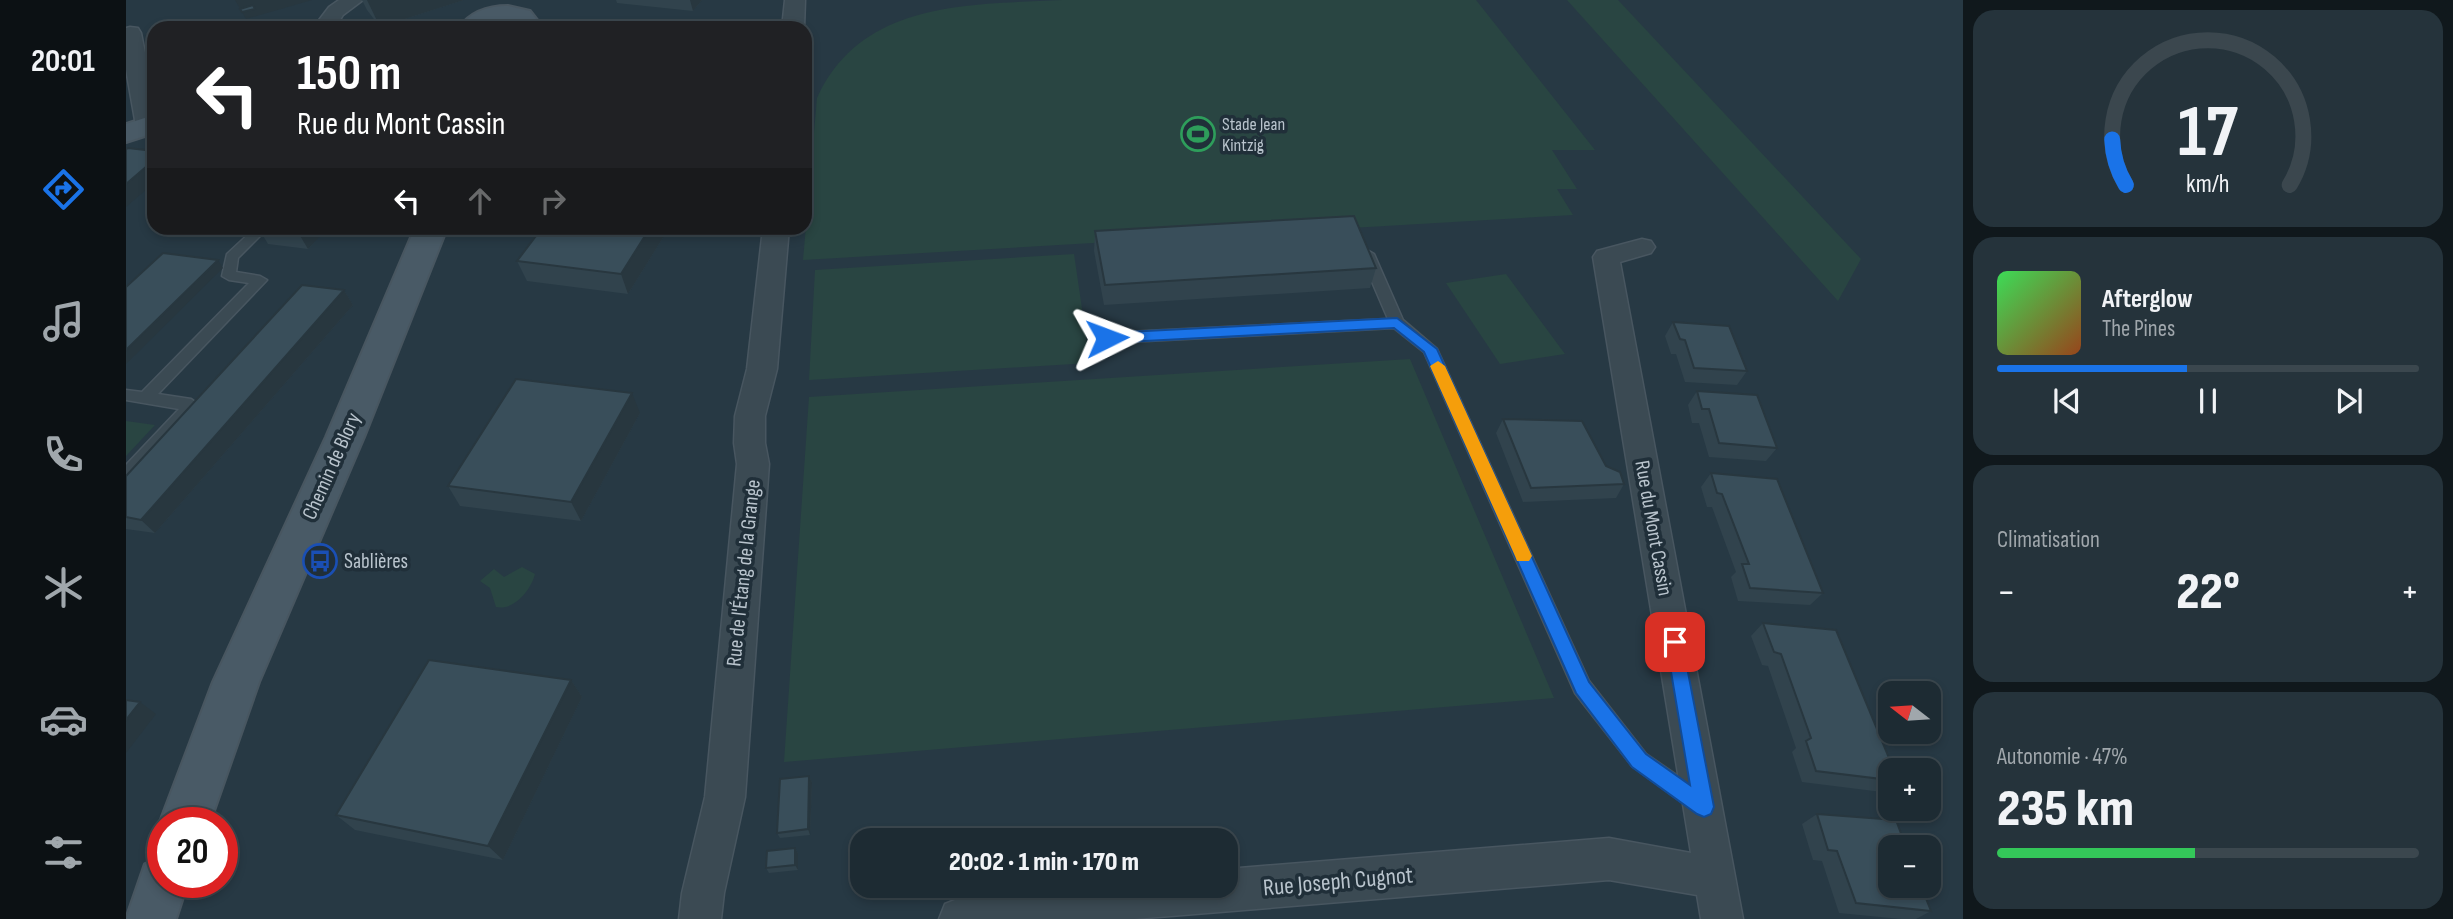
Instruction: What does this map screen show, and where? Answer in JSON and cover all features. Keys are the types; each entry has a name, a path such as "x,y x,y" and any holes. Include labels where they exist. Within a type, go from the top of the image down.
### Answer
{"street":[{"path":"329,21 336,11 353,0"},
{"path":"794,21 795,0"},
{"path":"477,21 489,15 522,14"},
{"path":"143,127 128,32 147,39"},
{"name":"Chemin de Blory","path":"190,807 236,682 345,437 428,235"},
{"name":"Rue de l'Étang de la Grange","path":"700,919 703,892 725,797 753,464 749,453 755,381 762,369 775,235"},
{"name":"Rue du Mont Cassin","path":"1642,247 1606,257 1722,919"},
{"name":"Rue Joseph Cugnot","path":"960,919 1024,907 1609,859 1716,878"},
{"path":"150,919 157,898"}],"lane":[{"path":"145,398 260,280 229,276 232,257 255,235"},
{"path":"1364,246 1397,323 1430,349 1582,687 1639,760 1704,807"},
{"path":"1107,338 1397,323"},
{"path":"126,395 191,405 126,475"}],"green space":[{"name":"Stade Jean Kintzig","path":"1062,0 1476,0 1595,150 1552,150 1577,189 1557,189 1573,215 803,260 805,235 812,235 812,156 817,98 837,66 861,42 890,25 955,7"},
{"path":"1567,0 1618,0 1861,259 1838,301"},
{"path":"1074,254 1090,363 809,380 815,270"},
{"path":"1506,274 1565,354 1500,364 1446,283"},
{"path":"1410,359 1554,698 784,762 809,397"},
{"path":"126,421 155,425 126,456"},
{"path":"522,567 535,574 530,586 515,603 496,607 490,588 480,581 494,569 504,577"}],"building":[{"path":"253,5 255,9 242,12 240,9"},
{"path":"126,149 147,150 147,166 126,184"},
{"path":"1354,216 1376,268 1105,285 1095,231"},
{"path":"537,235 646,235 621,274 517,261"},
{"path":"163,253 218,260 126,350 126,287"},
{"path":"302,285 344,290 141,520 126,517 126,476"},
{"path":"1673,322 1729,326 1747,371 1694,368 1685,340 1680,339"},
{"path":"516,379 632,393 571,502 448,486"},
{"path":"1697,391 1757,395 1777,448 1719,443 1709,409 1702,409"},
{"path":"1503,419 1582,421 1606,466 1620,472 1624,484 1531,488"},
{"path":"1711,473 1777,479 1823,593 1750,588 1742,564 1749,564 1722,494 1717,493"},
{"path":"1763,623 1836,630 1878,731 1878,744 1883,744 1889,758 1878,758 1878,779 1816,771 1806,741 1811,738 1781,654 1774,652"},
{"path":"429,660 571,680 488,846 336,815"},
{"path":"126,700 140,702 126,720"},
{"path":"809,776 808,829 777,833 780,779"},
{"path":"1817,814 1896,821 1902,835 1878,835 1878,898 1926,898 1931,911 1856,903 1837,851 1828,850"},
{"path":"795,848 795,865 766,868 767,851"}],"slow traffic":[{"path":"1438,366 1523,556"}],"place":[{"name":"Stade Jean Kintzig","path":"1198,134"},
{"name":"Sablières","path":"320,561"}],"route":[{"path":"1107,338 1397,323 1430,349 1582,687 1639,760 1704,807 1675,642"}]}
